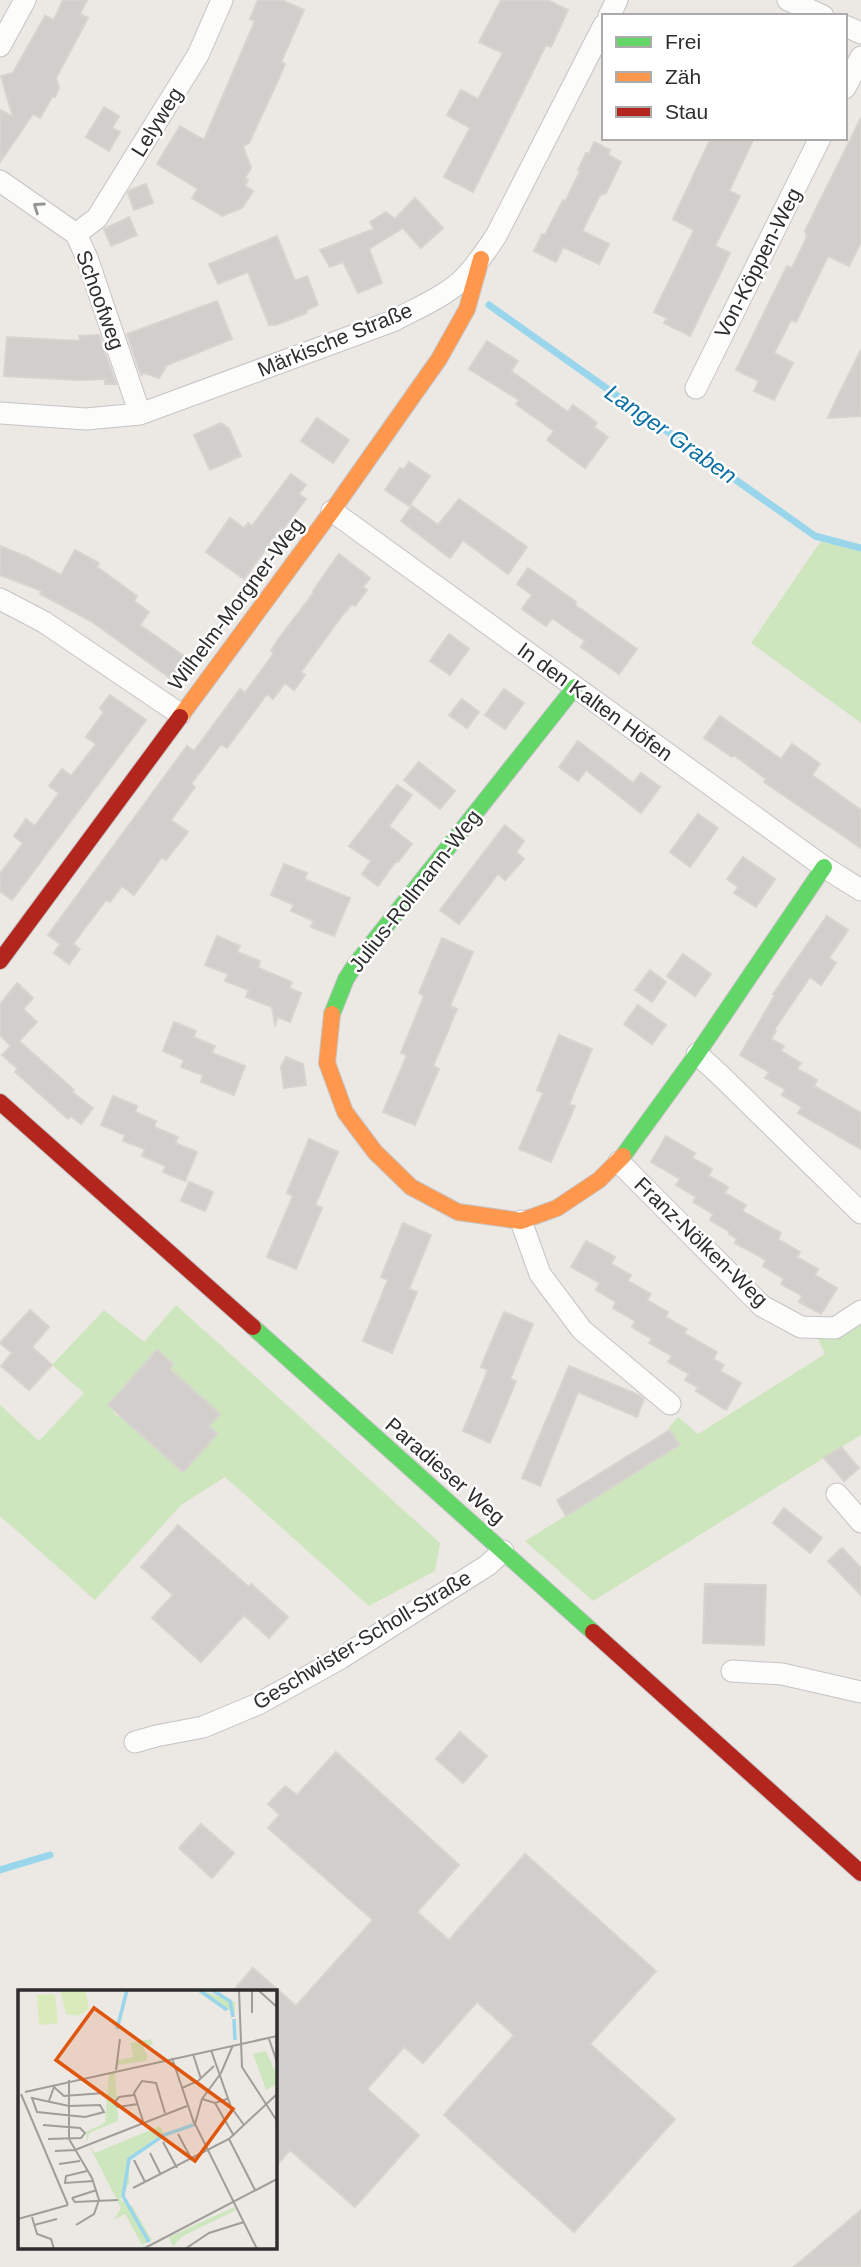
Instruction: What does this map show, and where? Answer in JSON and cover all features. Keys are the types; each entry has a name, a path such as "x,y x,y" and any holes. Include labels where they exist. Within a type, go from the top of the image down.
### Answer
{"street":[{"path":"0,46 25,0"},
{"name":"Lelyweg","path":"76,234 97,218 119,183 198,55 222,0"},
{"path":"788,0 819,14"},
{"name":"Märkische Straße","path":"0,413 86,419 140,414 393,321 429,302 459,282 481,259 496,236 602,29"},
{"path":"847,84 861,57"},
{"name":"Von-Köppen-Weg","path":"696,388 819,140"},
{"name":"Schoofweg","path":"0,181 76,234 87,258 140,414"},
{"name":"Wilhelm-Morgner-Weg","path":"0,961 332,511 439,359 467,309 481,259"},
{"name":"In den Kalten Höfen","path":"332,511 824,867 861,890"},
{"path":"0,599 44,622 180,714"},
{"name":"Julius-Rollmann-Weg","path":"575,687 355,965 346,979 330,1020 327,1063 345,1112 375,1152 411,1187 458,1212 521,1221 557,1208 599,1180 619,1162 697,1054 824,867"},
{"path":"697,1054 861,1213"},
{"name":"Paradieser Weg","path":"0,1102 861,1873"},
{"name":"Franz-Nölken-Weg","path":"619,1162 762,1306 801,1327 835,1328 861,1311"},
{"path":"521,1221 540,1274 582,1330 670,1404"},
{"path":"837,1494 861,1522"},
{"name":"Geschwister-Scholl-Straße","path":"135,1742 203,1727 258,1704 341,1658 488,1565 503,1551"},
{"path":"732,1671 782,1674 861,1692"}],"green space":[{"path":"823,538 861,547 861,723 751,643"},
{"path":"176,1305 440,1543 435,1571 369,1606 225,1477 181,1505 95,1600 0,1516 0,1405 39,1441 84,1393 52,1365 104,1310 144,1342","holes":["157,1350 173,1364 170,1369 220,1414 209,1426 217,1434 183,1471 120,1415 118,1417 108,1405"]},
{"path":"861,1323 861,1435 593,1601 525,1541 679,1446 669,1427 678,1417 698,1434 825,1354 818,1339 846,1333"}],"building":[{"path":"63,0 87,0 80,14 88,18 56,78 59,88 55,97 52,97 40,118 33,114 0,162 0,110 13,117 1,76 13,73 45,16 54,20"},
{"path":"258,0 282,0 304,10 281,62 285,64 275,87 249,143 243,146 251,168 245,178 248,180 245,186 253,191 242,208 222,216 192,198 198,189 157,164 180,126 204,140 255,21 250,19"},
{"path":"501,0 547,0 568,10 551,47 546,45 473,192 444,177 470,128 447,115 461,90 478,99 503,53 479,42"},
{"path":"104,107 119,116 112,128 120,132 109,151 86,137"},
{"path":"861,118 861,242 849,266 828,256 796,322 791,320 774,353 793,363 774,400 754,391 759,381 736,370 787,266 792,268 807,237 805,231"},
{"path":"710,140 753,140 729,191 740,196 715,246 730,253 690,336 664,323 667,318 654,312 694,230 673,219"},
{"path":"594,142 610,150 608,155 621,162 606,193 600,195 582,231 609,244 599,264 563,247 556,262 534,251 563,200 565,202 586,153 589,154"},
{"path":"146,184 153,203 134,210 128,193"},
{"path":"415,198 443,228 421,248 403,228 369,249 382,283 358,293 343,262 330,267 320,250 374,229 370,222 386,212 395,219"},
{"path":"129,217 137,235 111,246 104,229"},
{"path":"277,236 295,281 307,276 318,305 306,310 307,313 276,325 269,325 248,272 218,284 209,264"},
{"path":"217,301 232,339 167,365 159,378 145,373 141,375 127,334"},
{"path":"99,335 116,384 105,384 105,379 4,376 7,337 80,341 79,336"},
{"path":"487,341 518,361 511,371 568,412 573,405 597,423 594,427 608,437 585,468 547,440 554,431 516,404 519,400 469,369"},
{"path":"861,350 861,416 828,418 836,400"},
{"path":"317,418 349,440 333,463 301,441"},
{"path":"221,423 229,429 241,456 210,470 194,435"},
{"path":"409,462 430,476 409,506 385,490 400,468 404,470"},
{"path":"291,474 306,485 299,494 306,499 244,579 206,552 230,518 244,528 248,523 252,526"},
{"path":"459,499 527,547 508,574 463,540 450,558 401,521 412,506 438,525"},
{"path":"0,546 61,575 75,550 99,563 97,567 137,596 134,601 149,612 140,625 188,659 173,680 91,621 40,594 42,591 0,575"},
{"path":"339,554 370,578 363,587 367,590 355,606 352,604 344,613 301,672 305,675 294,690 285,683 273,699 267,694 227,748 221,744 191,784 195,787 171,820 188,832 166,860 162,857 134,895 122,886 110,902 106,900 73,944 80,949 69,964 54,953 60,944 48,935 187,746 194,751 240,689 245,693 274,653 271,651 277,641"},
{"path":"528,568 637,649 619,674 581,647 585,641 552,618 546,626 522,609 532,595 517,584"},
{"path":"449,634 469,649 450,675 430,661"},
{"path":"504,689 524,703 505,729 485,715"},
{"path":"110,695 146,720 12,900 0,891 0,874 23,843 14,836 26,819 35,826 59,793 49,786 62,769 71,776 96,744 86,737 104,712 100,708"},
{"path":"462,699 479,712 467,728 449,715"},
{"path":"720,716 781,759 792,744 820,764 812,775 861,810 861,848 764,782 766,779 734,755 732,757 704,738"},
{"path":"578,741 633,783 641,773 660,787 641,813 586,770 578,781 559,767"},
{"path":"419,762 455,791 440,809 404,780"},
{"path":"397,785 412,795 389,826 412,844 378,886 362,874 371,861 349,846"},
{"path":"698,814 718,828 690,867 670,852"},
{"path":"505,825 524,841 516,852 524,859 505,880 498,874 459,924 440,910"},
{"path":"743,857 775,879 756,907 734,893 738,887 727,879"},
{"path":"284,864 307,873 304,879 350,898 334,936 311,927 314,921 291,911 294,905 271,895"},
{"path":"827,916 848,930 829,958 836,963 821,985 810,977 774,1030 776,1031 771,1039 784,1046 781,1051 801,1063 797,1069 817,1080 814,1086 861,1113 861,1149 798,1113 802,1107 782,1095 785,1089 765,1078 769,1072 740,1055 775,995 773,994"},
{"path":"217,936 240,946 237,952 260,961 258,968 292,982 289,988 301,993 290,1022 278,1017 275,1025 272,1007 246,997 249,990 225,981 228,974 205,965"},
{"path":"442,938 473,952 450,1006 457,1009 433,1066 439,1069 415,1125 383,1112 407,1055 401,1053 424,996 419,993"},
{"path":"683,954 711,974 695,996 667,976"},
{"path":"650,970 666,982 652,1002 635,990"},
{"path":"17,983 33,998 23,1009 37,1022 19,1041 74,1090 72,1092 93,1108 81,1124 71,1116 68,1119 15,1072 18,1069 2,1055 11,1046 0,1035 0,1004"},
{"path":"638,1005 666,1025 652,1044 624,1024"},
{"path":"174,1022 196,1031 193,1037 215,1046 212,1053 245,1066 234,1095 201,1082 203,1075 181,1067 184,1060 163,1051"},
{"path":"559,1035 592,1049 569,1104 575,1106 551,1162 519,1149 543,1093 537,1090"},
{"path":"286,1057 303,1064 306,1085 284,1088 281,1067"},
{"path":"113,1096 137,1106 135,1112 156,1121 154,1127 178,1137 175,1143 197,1152 185,1181 163,1172 166,1166 142,1156 145,1149 123,1141 125,1135 101,1125"},
{"path":"666,1136 695,1153 692,1158 712,1169 709,1176 728,1187 725,1193 746,1205 742,1211 781,1233 778,1239 800,1252 797,1257 818,1269 815,1275 837,1288 821,1314 799,1302 802,1296 781,1284 784,1279 763,1266 766,1260 735,1243 737,1239 729,1234 730,1232 710,1220 713,1214 693,1202 696,1197 676,1185 680,1179 651,1162"},
{"path":"309,1139 338,1152 315,1205 322,1208 296,1269 267,1257 293,1196 287,1193"},
{"path":"189,1182 213,1192 205,1211 181,1201"},
{"path":"403,1223 431,1235 409,1289 417,1292 392,1353 363,1341 388,1280 381,1277"},
{"path":"586,1241 615,1257 611,1264 631,1275 628,1281 651,1294 647,1300 668,1312 665,1317 687,1329 684,1333 717,1352 713,1359 724,1365 720,1371 741,1383 726,1410 696,1391 698,1387 685,1380 689,1374 668,1362 672,1356 649,1343 652,1339 632,1327 635,1321 613,1308 616,1302 596,1290 600,1283 571,1267"},
{"path":"30,1310 49,1327 32,1347 52,1365 29,1390 1,1366 12,1353 0,1343"},
{"path":"504,1312 533,1324 510,1379 516,1381 490,1443 463,1431 488,1370 481,1367"},
{"path":"157,1350 173,1364 170,1369 220,1414 209,1426 217,1434 183,1472 108,1405"},
{"path":"569,1366 644,1399 637,1417 578,1392 540,1486 522,1478"},
{"path":"670,1430 679,1445 566,1516 557,1500"},
{"path":"841,1447 859,1468 844,1481 824,1458"},
{"path":"784,1508 822,1538 810,1553 773,1523"},
{"path":"178,1525 288,1617 269,1638 244,1615 201,1662 152,1618 173,1595 141,1567"},
{"path":"842,1548 861,1568 861,1595 828,1561"},
{"path":"705,1584 766,1585 764,1645 703,1643"},
{"path":"460,1732 487,1756 463,1783 436,1759"},
{"path":"336,1752 459,1865 417,1912 449,1940 525,1854 656,1971 590,2044 675,2119 574,2232 444,2115 514,2035 477,2002 423,2063 404,2047 367,2089 419,2135 355,2207 290,2150 276,2166 276,1990 234,1990 253,1968 296,2006 373,1920 268,1828 280,1815 268,1804 285,1786 297,1795"},
{"path":"201,1824 234,1853 212,1878 179,1848"},
{"path":"861,2210 861,2267 794,2267"}],"waterway":[{"name":"Langer Graben","path":"489,305 815,536 861,548"},
{"path":"0,1870 50,1855"}],"traffic: fast":[{"path":"332,1014 346,979 355,965 575,687"},
{"path":"623,1156 697,1054 824,867"},
{"path":"253,1327 593,1632"}],"traffic: slow":[{"path":"180,717 332,511 439,359 467,309 481,259"},
{"path":"332,1014 327,1063 345,1112 375,1152 411,1187 458,1212 521,1221 557,1208 599,1180 623,1156"}],"traffic: jam":[{"path":"0,961 180,717"},
{"path":"0,1102 253,1327"},
{"path":"593,1632 861,1873"}]}
